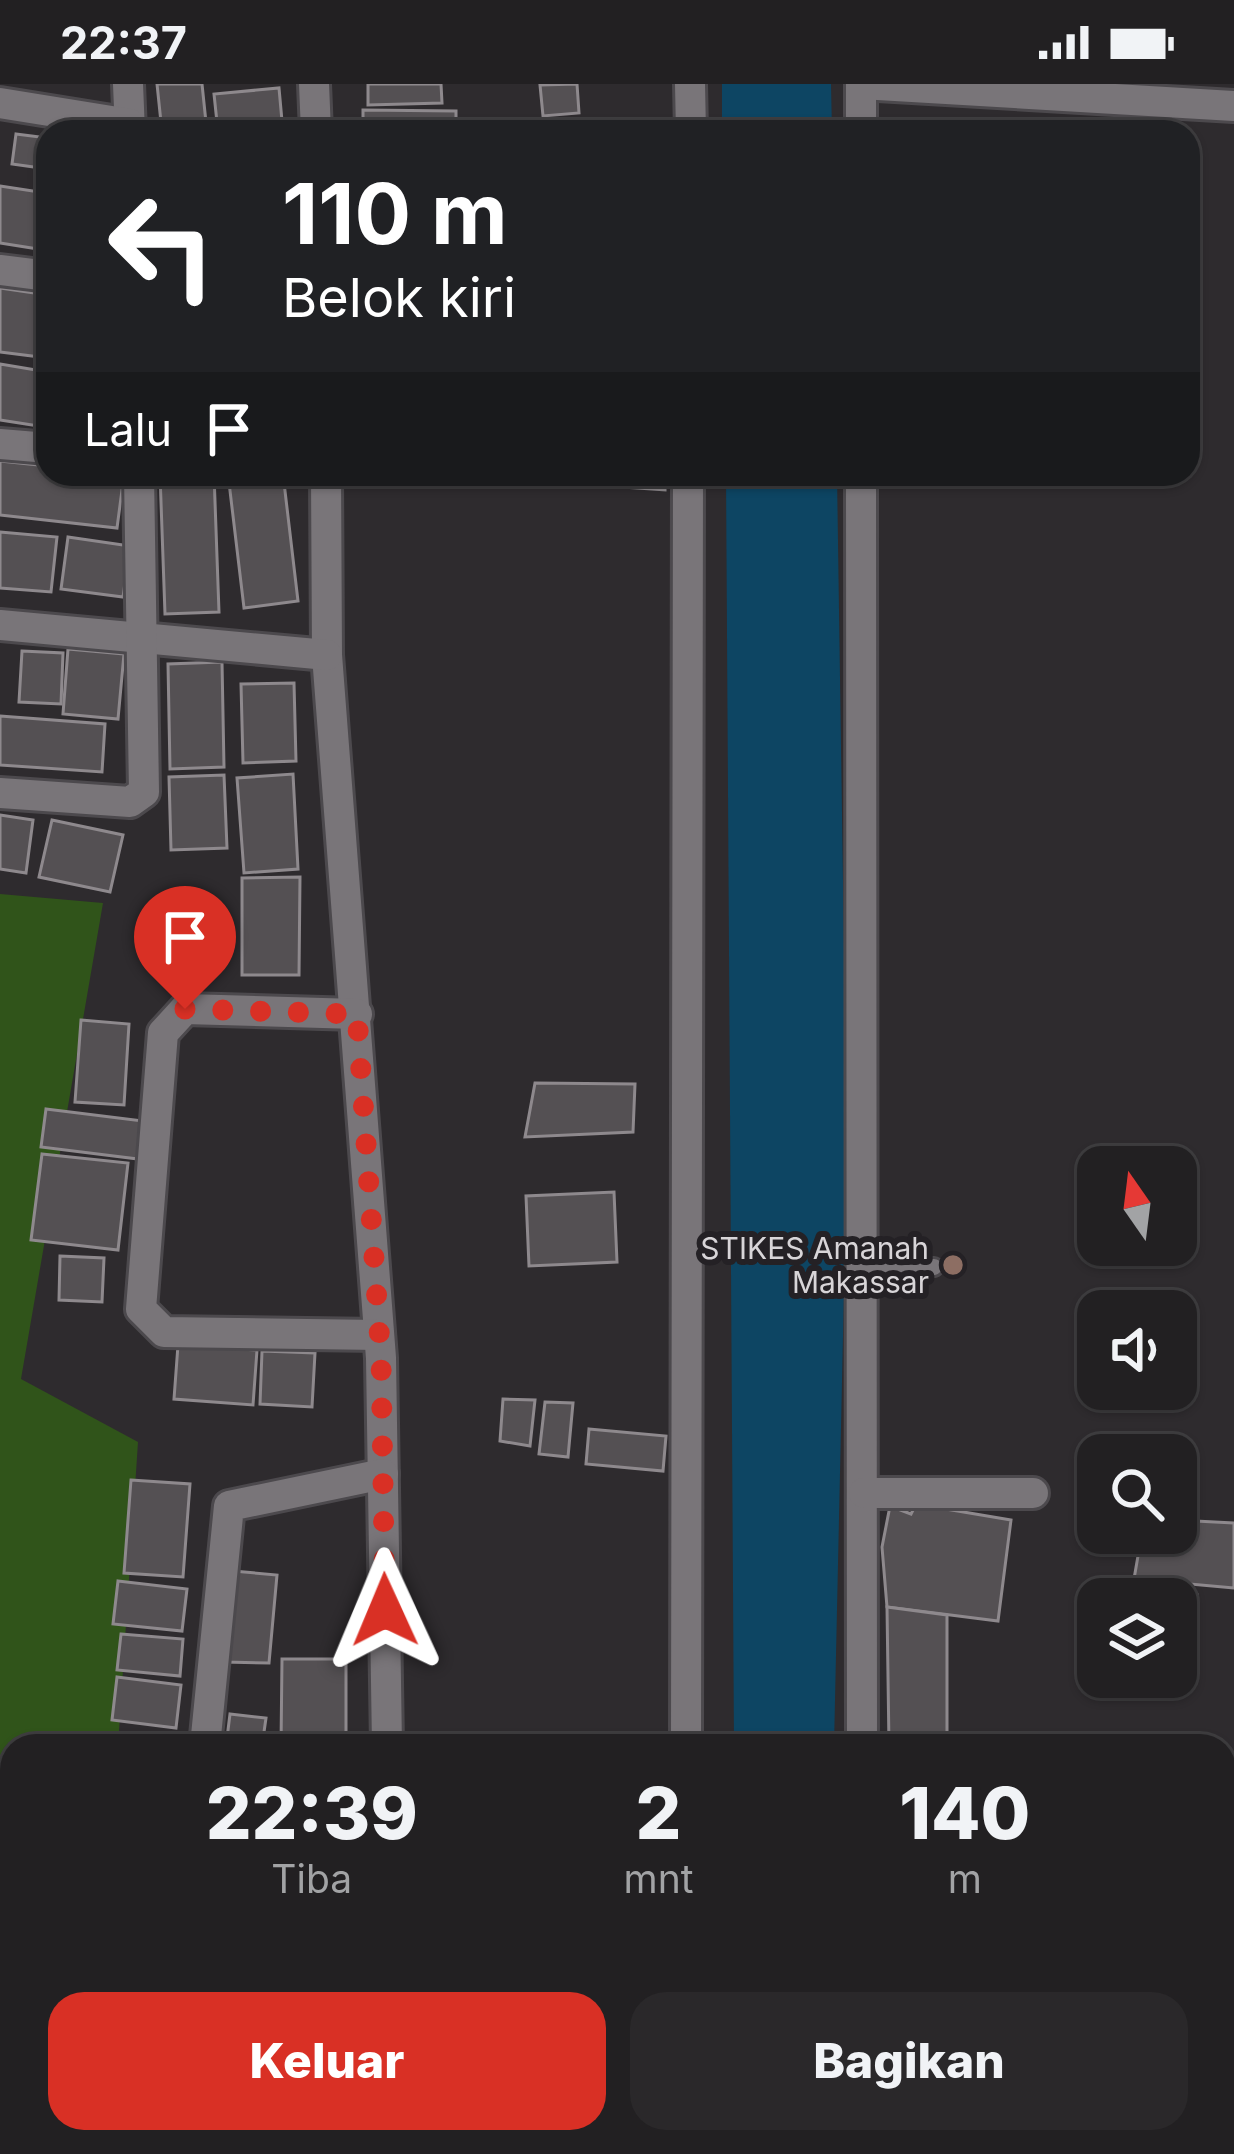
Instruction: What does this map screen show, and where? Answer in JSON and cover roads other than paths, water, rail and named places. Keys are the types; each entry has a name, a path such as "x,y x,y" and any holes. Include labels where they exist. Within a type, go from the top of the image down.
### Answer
{"street":[{"path":"128,84 130,120"},
{"path":"314,84 316,120"},
{"path":"690,84 691,120"},
{"path":"861,120 861,84 1234,106"},
{"path":"0,103 88,120"},
{"path":"0,270 36,274"},
{"path":"0,444 36,447"},
{"path":"0,793 130,802 144,792 139,486"},
{"path":"326,486 327,655 379,1335 387,1734"},
{"path":"686,1734 688,486"},
{"path":"861,486 862,1734"},
{"path":"0,625 327,655"},
{"path":"357,1014 185,1009 170,1021 163,1034 141,1310 164,1332 379,1335"},
{"path":"206,1734 229,1506 383,1474"},
{"path":"864,1493 1033,1492"}],"lane":[{"path":"862,1274 934,1267"}],"water":[{"path":"722,84 831,84 832,120 722,120"},
{"path":"726,486 837,486 847,1154 834,1734 734,1734"}],"place":[{"name":"STIKES Amanah Makassar","path":"953,1265"}]}
